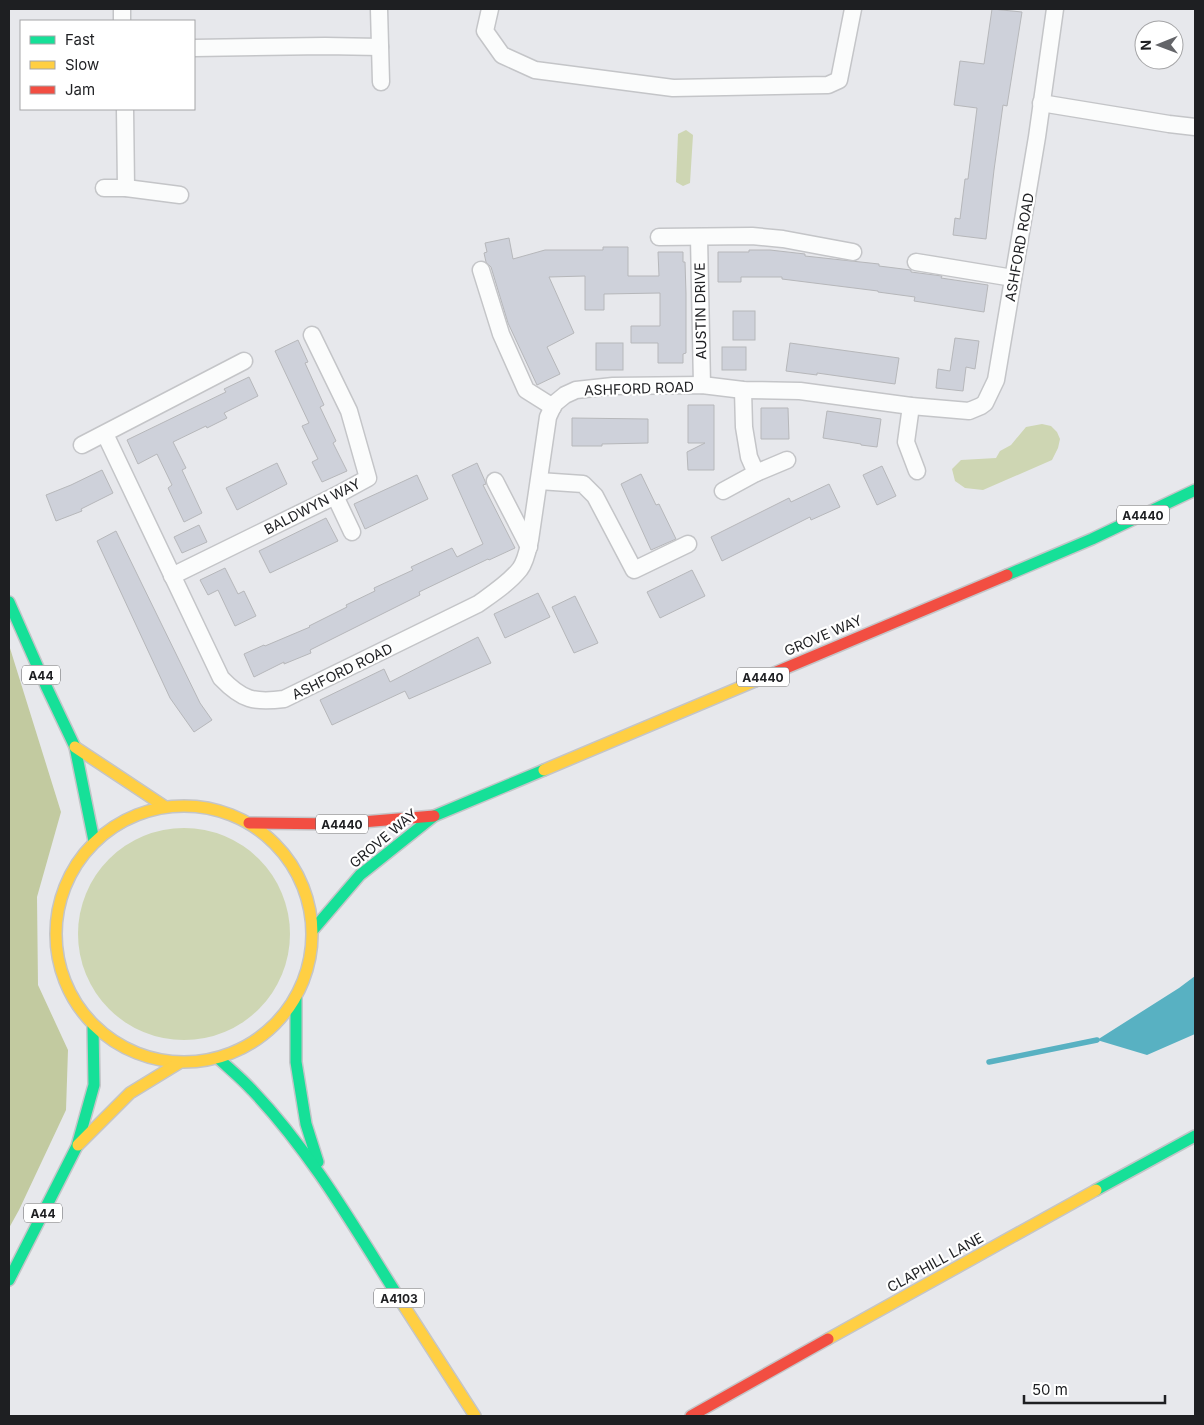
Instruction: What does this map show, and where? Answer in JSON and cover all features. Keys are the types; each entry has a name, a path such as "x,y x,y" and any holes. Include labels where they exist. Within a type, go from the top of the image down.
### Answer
{"main road":[{"name":"GROVE WAY","path":"313,930 360,875 434,816 1092,539 1195,490"},
{"name":"A44","path":"9,602 38,670 75,748 94,840"},
{"path":"75,748 164,806"},
{"path":"164,806 208,807 249,823 275,843 295,869 308,899 313,930 309,965 296,997 276,1024 250,1045 218,1059 179,1063 148,1058 119,1046 94,1027 69,994 56,955 56,914 69,874 94,840 115,824 139,813 164,806"},
{"name":"GROVE WAY","path":"249,823 338,824 434,816"},
{"name":"A4103","path":"296,997 296,1062 306,1124 324,1180"},
{"name":"A44","path":"9,1280 77,1146 94,1085 94,1027"},
{"name":"A4103","path":"218,1059 252,1090 279,1121 324,1180 475,1416"},
{"name":"A44","path":"77,1146 130,1093 179,1063"},
{"name":"CLAPHILL LANE","path":"691,1416 1195,1136"}],"street":[{"path":"379,9 381,82"},
{"path":"490,9 486,31 502,55 535,70 673,88 828,85 839,80 853,9"},
{"name":"ASHFORD ROAD","path":"105,434 221,678 234,691 250,699 266,701 284,699 478,604 520,568 528,547 548,417 553,406 565,395 576,390 595,387 702,385 743,390 800,391 912,406 969,411 985,403 996,380 1036,147 1054,9"},
{"path":"195,48 380,46"},
{"path":"1041,103 1195,127"},
{"path":"124,110 126,188"},
{"path":"104,188 126,188 180,195"},
{"path":"659,237 752,236 782,239 853,252"},
{"name":"AUSTIN DRIVE","path":"699,237 702,385"},
{"path":"916,262 1013,278"},
{"path":"481,270 501,334 526,390 553,406"},
{"name":"BALDWYN WAY","path":"172,576 368,478 349,411 312,335"},
{"path":"82,445 244,361"},
{"path":"743,390 744,427 749,457 756,473"},
{"path":"912,406 906,442 917,471"},
{"path":"723,491 756,473 787,460"},
{"path":"495,481 528,547"},
{"path":"539,481 583,484 595,496 634,570 688,544"},
{"path":"335,496 352,532"}],"green space":[{"path":"686,130 693,135 690,183 683,186 676,182 678,134"},
{"path":"1042,424 1051,426 1057,432 1060,439 1052,460 983,490 965,488 955,481 952,469 961,460 996,458 1000,451 1011,445 1026,427"},
{"path":"9,645 61,812 37,897 38,985 68,1050 66,1110 9,1228"},
{"path":"184,828 205,830 224,836 243,846 259,859 272,875 282,894 288,913 290,934 288,955 282,974 272,993 259,1009 243,1022 224,1032 205,1038 184,1040 163,1038 144,1032 125,1022 109,1009 96,993 86,974 80,955 78,934 80,913 86,894 96,875 109,859 125,846 144,836 163,830"}],"water":[{"path":"1195,976 1195,1034 1147,1055 1097,1040 1179,988"}],"building":[{"path":"992,9 1022,12 1007,106 1003,105 986,239 953,235 955,218 960,219 965,179 968,179 977,108 954,105 960,61 984,64"},
{"path":"509,238 513,259 545,250 603,250 603,247 628,247 628,276 659,276 658,252 683,252 686,294 686,353 683,354 683,363 658,363 658,343 631,343 631,326 660,326 660,293 604,294 604,310 585,310 585,276 549,277 574,333 547,347 560,374 537,385 508,323 491,267 486,262 484,253 487,252 485,243"},
{"path":"749,250 770,250 879,264 879,266 942,276 941,278 988,285 984,312 914,301 915,297 782,279 782,277 741,277 741,282 718,282 718,252 749,252"},
{"path":"733,311 755,311 755,340 733,340"},
{"path":"955,338 979,341 975,369 966,367 963,391 936,388 938,369 950,371"},
{"path":"298,340 308,362 305,363 324,405 320,407 336,441 333,443 347,471 322,482 312,462 318,459 302,426 309,423 275,351"},
{"path":"596,343 623,343 623,370 596,370"},
{"path":"790,343 899,358 895,384 817,373 817,375 786,371"},
{"path":"722,347 746,347 746,370 722,370"},
{"path":"249,377 258,396 224,413 227,418 173,442 186,468 182,470 202,513 184,522 168,488 172,485 157,454 138,464 127,440 226,392 224,389"},
{"path":"688,405 714,405 714,470 688,470 687,452 705,443 688,443"},
{"path":"761,408 788,408 789,439 761,439"},
{"path":"827,411 881,419 877,447 823,438"},
{"path":"572,418 648,419 648,443 572,446"},
{"path":"277,463 287,484 237,510 226,488"},
{"path":"477,463 486,484 483,485 515,548 419,592 420,595 310,650 311,653 284,664 284,662 254,677 244,654 310,627 347,607 346,605 375,591 374,588 413,570 411,567 452,548 457,557 483,544 452,475"},
{"path":"882,466 896,496 877,505 863,475"},
{"path":"102,470 113,493 81,509 82,511 56,521 46,495"},
{"path":"641,474 656,505 659,504 676,539 651,550 621,484"},
{"path":"417,475 428,499 365,529 354,504"},
{"path":"829,484 840,507 811,520 810,517 722,561 711,537 789,498 791,502"},
{"path":"326,518 338,541 270,573 259,551"},
{"path":"199,525 207,542 182,553 174,537"},
{"path":"116,531 200,703 212,720 194,732 170,698 97,541"},
{"path":"225,568 238,594 244,591 256,616 235,626 218,590 208,595 200,580"},
{"path":"692,570 705,596 660,618 647,592"},
{"path":"538,593 550,617 505,638 494,614"},
{"path":"575,596 598,643 574,653 552,607"},
{"path":"478,637 491,663 409,699 405,691 332,725 320,700 384,669 390,682"}],"waterway":[{"path":"989,1062 1097,1040"}],"traffic: fast":[{"path":"1007,575 1092,539 1195,490"},
{"path":"9,602 75,747 94,841"},
{"path":"313,930 360,875 434,816 544,770"},
{"path":"296,997 296,1062 306,1124 318,1162"},
{"path":"9,1280 77,1146 94,1085 93,1027"},
{"path":"219,1059 252,1090 295,1140 333,1194 404,1306"},
{"path":"1096,1190 1195,1136"}],"traffic: slow":[{"path":"544,770 755,681"},
{"path":"75,747 164,806"},
{"path":"171,806 197,806 233,815 255,827 275,843 291,863 303,885 310,909 312,934 310,959 303,983 291,1005 275,1025 255,1041 233,1053 197,1062 171,1062 135,1053 113,1041 93,1025 77,1005 65,983 56,947 56,921 65,885 77,863 93,843 113,827 135,815 171,806"},
{"path":"78,1145 130,1093 179,1063"},
{"path":"828,1339 1096,1190"},
{"path":"404,1306 475,1416"}],"traffic: jam":[{"path":"755,681 1007,575"},
{"path":"249,823 338,824 434,816"},
{"path":"691,1416 828,1339"}]}
